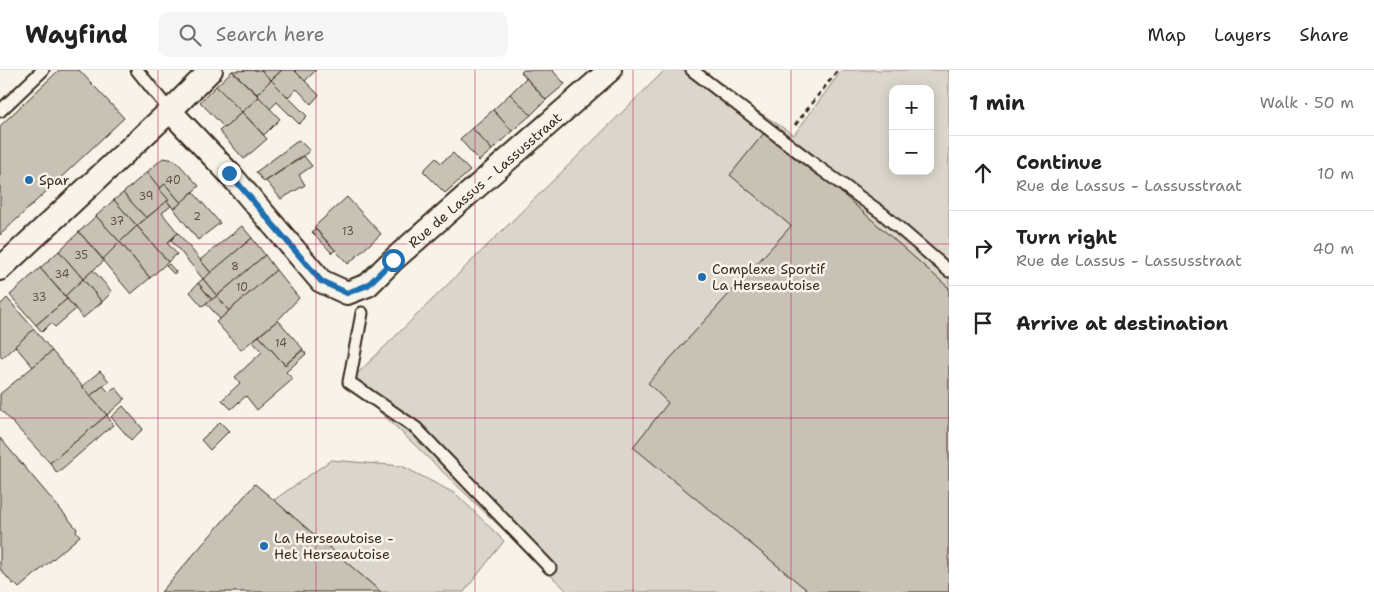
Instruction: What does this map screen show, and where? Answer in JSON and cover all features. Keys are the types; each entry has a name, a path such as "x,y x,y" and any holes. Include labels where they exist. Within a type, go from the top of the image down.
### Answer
{"street":[{"path":"0,270 170,111 211,70"},
{"name":"Rue de Lassus - Lassusstraat","path":"170,111 229,173 321,281 347,293 368,285 610,70"}],"lane":[{"path":"0,111 43,70"},
{"path":"137,70 170,111"},
{"path":"692,70 818,167 883,214 949,271"},
{"path":"362,313 349,382 416,428 550,568"}],"path":[{"path":"784,140 838,70"}],"shaded area":[{"name":"Complexe Sportif La Herseautoise","path":"665,70 695,70 794,135 842,70 949,70 949,592 568,592 349,382"},
{"path":"331,460 402,466 456,494 504,541 464,592 381,592 274,500"}],"building":[{"name":"Spar","path":"59,70 79,70 124,118 0,235 0,126"},
{"path":"261,70 282,70 271,80"},
{"path":"261,70 271,80 257,94 232,71"},
{"path":"282,70 294,70 319,95 311,104 297,89 288,97 271,80"},
{"path":"294,70 316,70 305,81"},
{"path":"524,70 552,70 565,84 546,100 521,72"},
{"path":"232,71 259,97 242,112 216,86"},
{"path":"526,78 546,100 531,115 510,94"},
{"path":"271,80 307,116 299,124 277,102 270,109 257,94"},
{"path":"216,86 242,112 225,128 200,102"},
{"path":"510,94 531,115 512,131 493,110"},
{"path":"259,97 280,119 264,135 242,112"},
{"path":"493,110 512,131 492,150 472,128"},
{"path":"242,112 267,139 244,159 219,131 225,128"},
{"path":"472,128 492,150 479,161 460,139"},
{"path":"768,128 949,288 949,592 805,592 807,590 633,447 668,403 648,383 791,226 730,175"},
{"path":"299,140 310,151 264,182 256,172"},
{"path":"453,153 470,171 445,193 423,171 436,158 441,163"},
{"path":"304,156 312,166 299,175 305,185 281,199 266,181"},
{"path":"163,158 175,160 199,186 181,203 165,184 159,189 147,172"},
{"path":"147,172 169,200 146,218 123,193"},
{"path":"165,184 181,203 174,209 159,189"},
{"path":"193,192 220,223 198,240 174,209"},
{"path":"123,193 146,218 137,226 114,200"},
{"path":"347,197 381,234 348,264 314,227"},
{"path":"114,200 137,226 120,242 96,216"},
{"path":"167,201 171,206 162,213 178,233 167,243 177,254 168,262 137,226"},
{"path":"96,216 120,242 103,259 79,232"},
{"path":"137,226 168,262 150,278 120,242"},
{"path":"242,226 252,238 211,273 200,260"},
{"path":"315,229 335,250 332,253 312,232"},
{"path":"79,232 104,261 83,279 59,251"},
{"path":"178,233 211,273 203,279 171,240"},
{"path":"252,238 265,255 217,296 203,279"},
{"path":"120,242 150,278 131,294 103,261"},
{"path":"59,251 83,279 65,296 40,268"},
{"path":"265,255 276,270 229,311 217,296"},
{"path":"169,264 176,272 174,274 166,266"},
{"path":"40,268 67,299 36,325 10,295"},
{"path":"93,270 112,292 102,302 83,279"},
{"path":"276,270 299,298 278,320 241,350 216,322"},
{"path":"83,279 102,302 83,318 65,296"},
{"path":"203,279 217,296 212,300 198,283"},
{"path":"198,283 212,300 202,306 190,292"},
{"path":"217,296 229,311 220,319 206,303"},
{"path":"7,298 34,329 2,358 0,355 0,305"},
{"path":"67,299 76,309 55,327 51,323 42,332 36,325"},
{"path":"278,320 303,349 285,365 259,336"},
{"path":"34,329 52,351 33,367 15,346"},
{"path":"259,336 285,365 303,350 306,354 286,372 293,379 257,410 246,396 231,409 222,400 240,383 235,377 262,352 252,341"},
{"path":"52,351 107,415 50,463 0,409 0,394"},
{"path":"100,371 109,381 90,396 82,386"},
{"path":"103,386 109,392 115,387 125,399 107,415 90,396"},
{"path":"123,406 143,429 131,440 111,417"},
{"path":"107,415 113,425 57,473 50,463"},
{"path":"220,422 229,431 210,450 201,440"},
{"path":"0,438 77,529 76,531 80,536 19,588 0,569"},
{"name":"La Herseautoise - Het Herseautoise","path":"255,484 274,500 381,592 161,592"}],"place":[{"name":"Spar","path":"29,180"},
{"name":"Complexe Sportif La Herseautoise","path":"702,277"},
{"name":"La Herseautoise - Het Herseautoise","path":"264,546"}],"route":[{"path":"229,173 321,281 347,293 368,285 393,260"}]}
